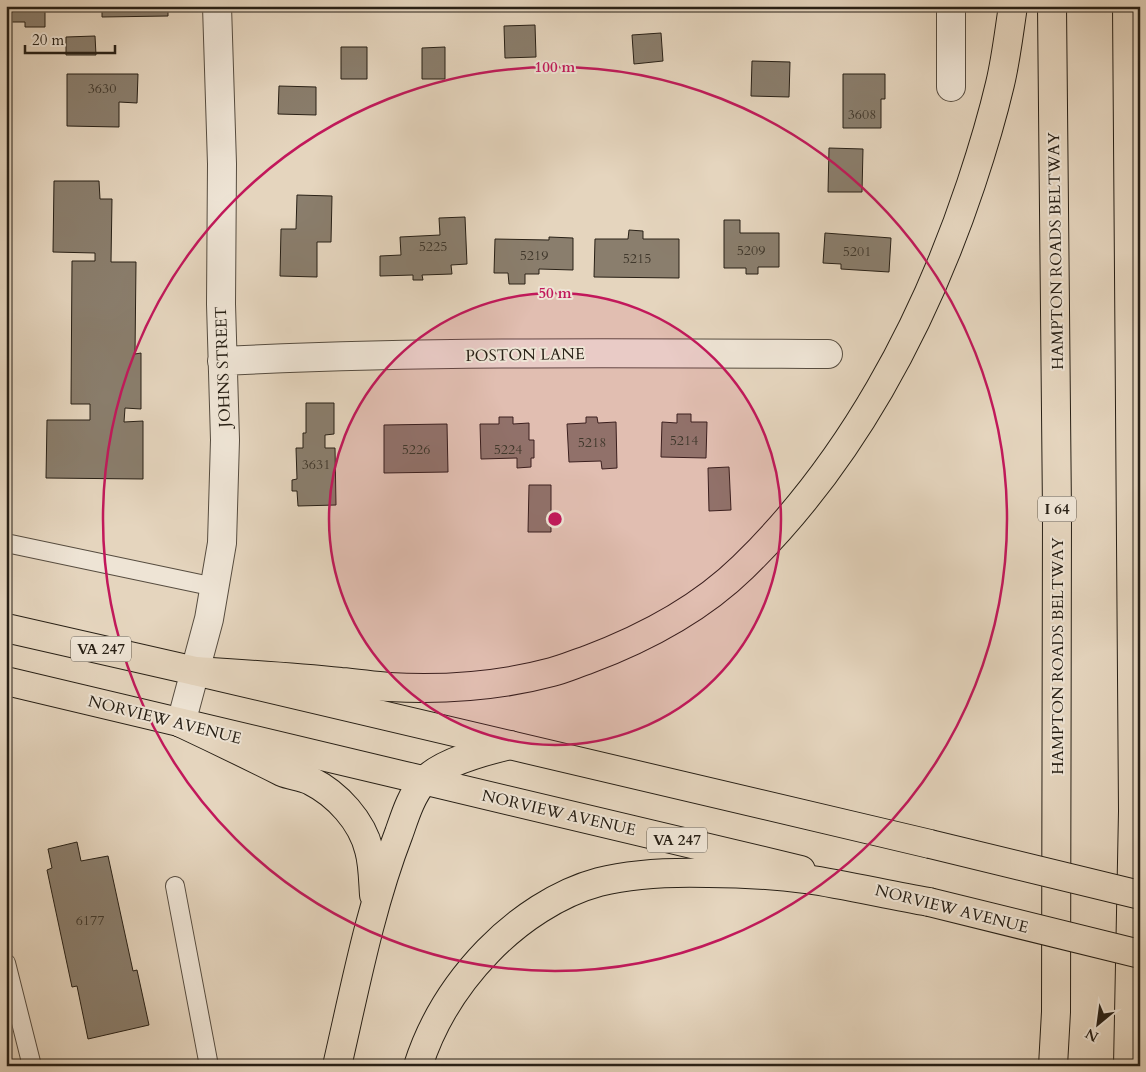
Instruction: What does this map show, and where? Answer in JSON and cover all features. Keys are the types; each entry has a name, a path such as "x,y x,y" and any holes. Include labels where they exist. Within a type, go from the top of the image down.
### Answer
{"main road":[{"path":"195,671 388,686 465,686 508,681 553,672 610,651 654,631 700,603 742,569 792,515 840,452 888,374 930,292 958,224 987,136 1000,82 1013,6"},
{"name":"HAMPTON ROADS BELTWAY","path":"1052,6 1057,513 1056,1012 1053,1066"},
{"path":"1127,6 1133,811 1128,1066"},
{"name":"VA 247","path":"6,628 510,744 1140,895"},
{"name":"NORVIEW AVENUE","path":"6,681 574,815 1140,954"},
{"path":"181,723 288,774 309,780 339,801 352,816 362,832 369,849 375,904"},
{"path":"337,1066 375,904 411,802 424,781 442,768 476,753 510,744"},
{"path":"418,1066 425,1044 446,1003 473,966 499,940 527,917 557,899 597,883 632,875 678,872 752,874 806,879 929,902"},
{"path":"1036,1066 1056,1012"}],"street":[{"name":"JOHNS STREET","path":"181,723 209,619 222,543 224,440 222,164 217,6"},
{"path":"951,87 952,6"},
{"name":"POSTON LANE","path":"222,361 361,356 598,353 828,354"}],"lane":[{"path":"6,543 215,587"},
{"path":"175,886 209,1066"},
{"path":"6,963 32,1066"}],"building":[{"path":"6,6 45,6 45,27 25,27 25,22 6,22"},
{"path":"102,6 168,6 168,16 102,17"},
{"path":"535,25 536,57 505,58 504,26"},
{"path":"661,33 663,61 634,64 632,35"},
{"path":"95,36 96,55 66,55 66,37"},
{"path":"341,47 367,47 367,79 341,79"},
{"path":"445,47 445,79 422,79 422,48"},
{"path":"752,61 790,62 789,97 751,96"},
{"path":"67,74 138,74 137,103 119,102 119,127 67,126"},
{"path":"843,74 885,74 885,99 881,99 881,128 843,128"},
{"path":"279,86 316,87 316,115 278,114"},
{"path":"829,148 863,149 862,192 828,192"},
{"path":"54,181 99,181 100,199 112,199 111,262 136,262 135,354 141,353 141,409 125,408 124,422 143,421 143,479 46,478 47,420 90,420 90,404 71,404 72,261 95,261 95,253 53,252"},
{"path":"297,195 332,196 331,242 317,242 317,277 280,276 281,229 296,229"},
{"path":"465,217 467,264 451,265 452,274 422,275 423,280 413,280 413,275 380,276 380,256 401,255 400,237 440,235 439,218"},
{"path":"724,220 740,220 740,233 779,233 779,267 758,267 758,274 746,274 746,268 724,268"},
{"path":"629,230 643,231 643,239 679,239 679,278 594,277 595,239 628,239"},
{"path":"825,233 891,238 889,272 841,269 841,264 823,263"},
{"path":"549,237 573,238 573,270 539,269 539,274 525,274 525,284 509,284 508,273 494,273 495,239 549,240"},
{"path":"306,403 334,403 334,434 325,435 325,448 335,448 336,505 298,506 297,491 292,491 292,480 297,479 296,448 303,448 303,433 306,433"},
{"path":"677,414 691,414 691,422 707,422 706,458 661,457 662,422 677,423"},
{"path":"499,417 513,417 513,424 529,423 529,440 534,440 534,458 531,458 531,467 517,468 517,458 481,459 480,424 499,424"},
{"path":"586,417 597,417 598,423 616,422 617,468 602,469 601,461 569,462 567,424 586,423"},
{"path":"447,424 448,472 384,473 384,425"},
{"path":"729,467 731,510 709,511 708,468"},
{"path":"529,485 551,485 551,532 528,532"},
{"path":"77,842 81,861 108,856 133,971 137,970 149,1025 88,1039 77,986 72,987 47,870 52,868 48,849"}]}
